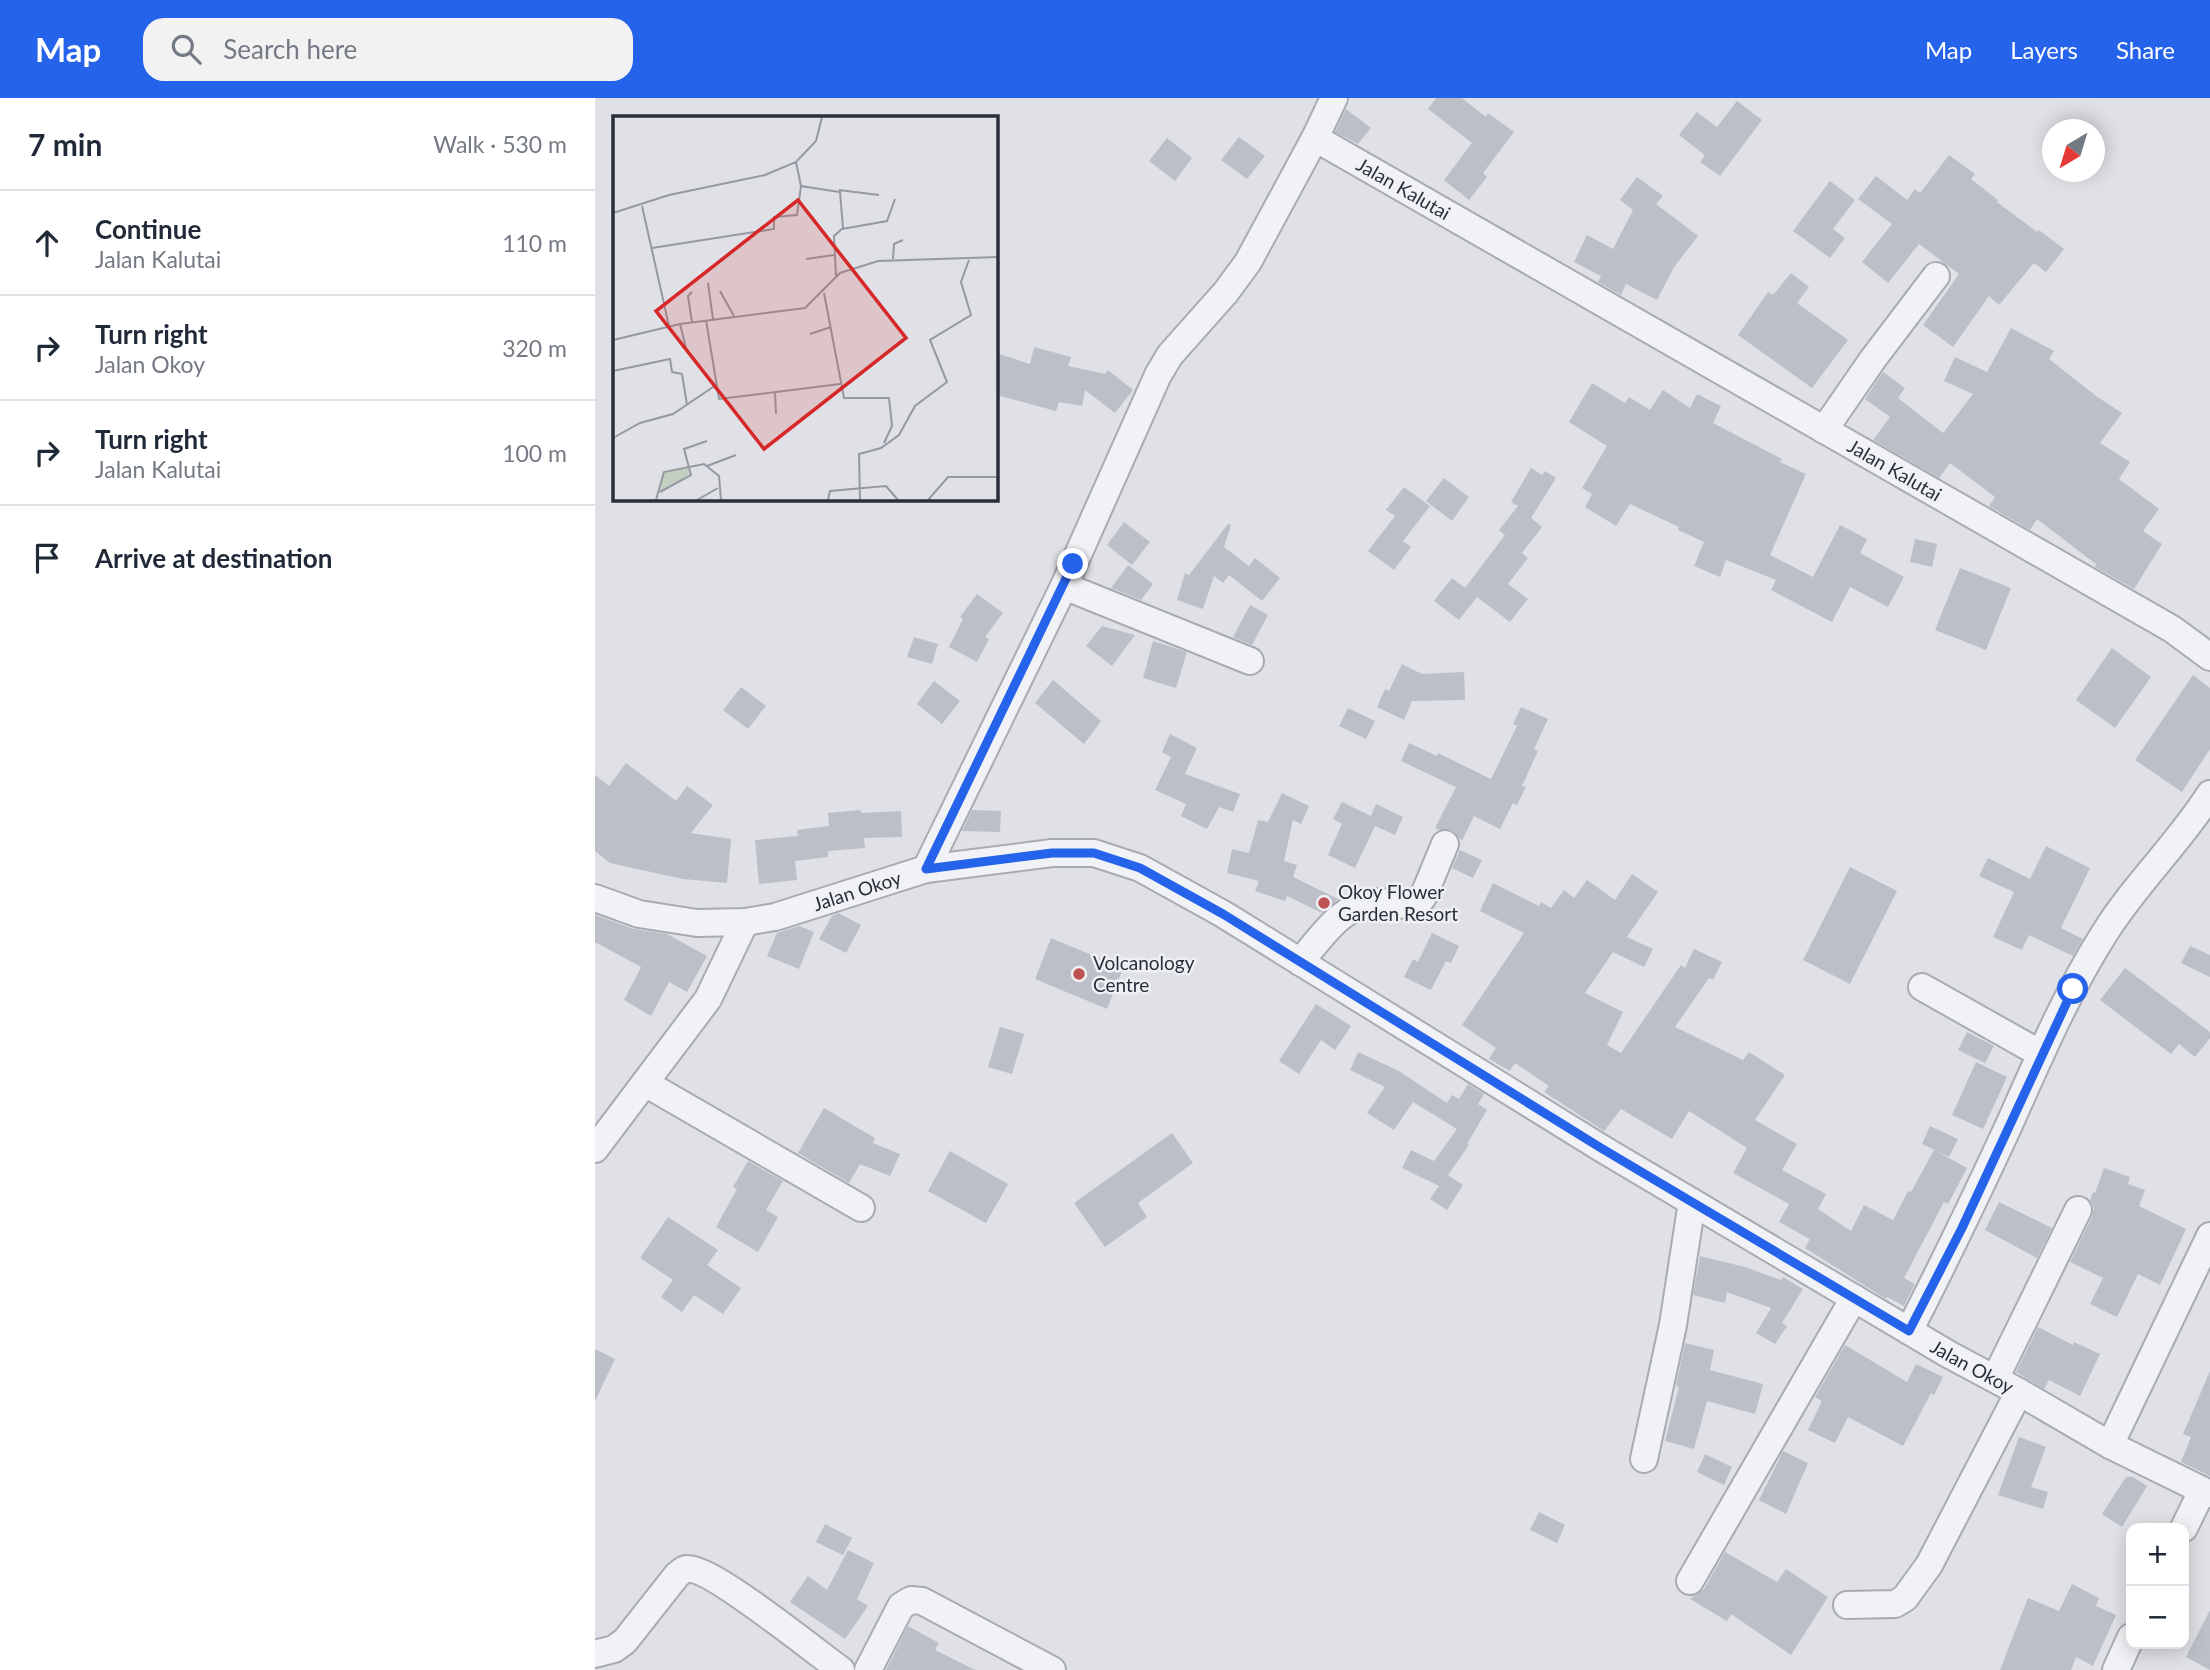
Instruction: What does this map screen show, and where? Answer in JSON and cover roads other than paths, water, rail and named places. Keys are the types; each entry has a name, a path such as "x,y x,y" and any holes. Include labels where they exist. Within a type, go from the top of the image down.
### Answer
{"street":[{"path":"926,869 1064,586 1158,375 1170,355 1226,292 1248,262 1315,138 1333,98"},
{"name":"Jalan Kalutai","path":"1315,138 2172,628 2210,657"},
{"path":"1824,430 1873,359 1936,276"},
{"path":"1064,586 1250,661"},
{"path":"1909,1331 1962,1228 2041,1054 2104,934 2149,871 2206,808"},
{"path":"1300,962 1350,909 1380,902 1416,905 1423,897 1445,844"},
{"name":"Jalan Okoy","path":"595,898 639,914 697,923 744,922 775,917 926,869 1052,853 1094,853 1140,868 1173,885 1601,1148 1909,1331 2110,1445 2206,1492"},
{"path":"595,1149 708,999 744,922"},
{"path":"1922,987 2041,1054"},
{"path":"645,1083 861,1208"},
{"path":"1644,1459 1672,1325 1692,1202"},
{"path":"1995,1379 2078,1210"},
{"path":"2110,1445 2210,1236"},
{"path":"1690,1581 1854,1298"},
{"path":"1847,1605 1895,1604 1905,1598 1929,1565 2019,1392"},
{"path":"2187,1523 2206,1492"},
{"path":"595,1654 614,1650 625,1641 677,1575 686,1569 701,1572 737,1594 841,1670"},
{"path":"868,1670 901,1606 911,1600 922,1601 1052,1670"},
{"path":"2116,1670 2126,1648"}],"place":[{"name":"Okoy Flower Garden Resort","path":"1324,903"},
{"name":"Volcanology Centre","path":"1079,974"}]}
